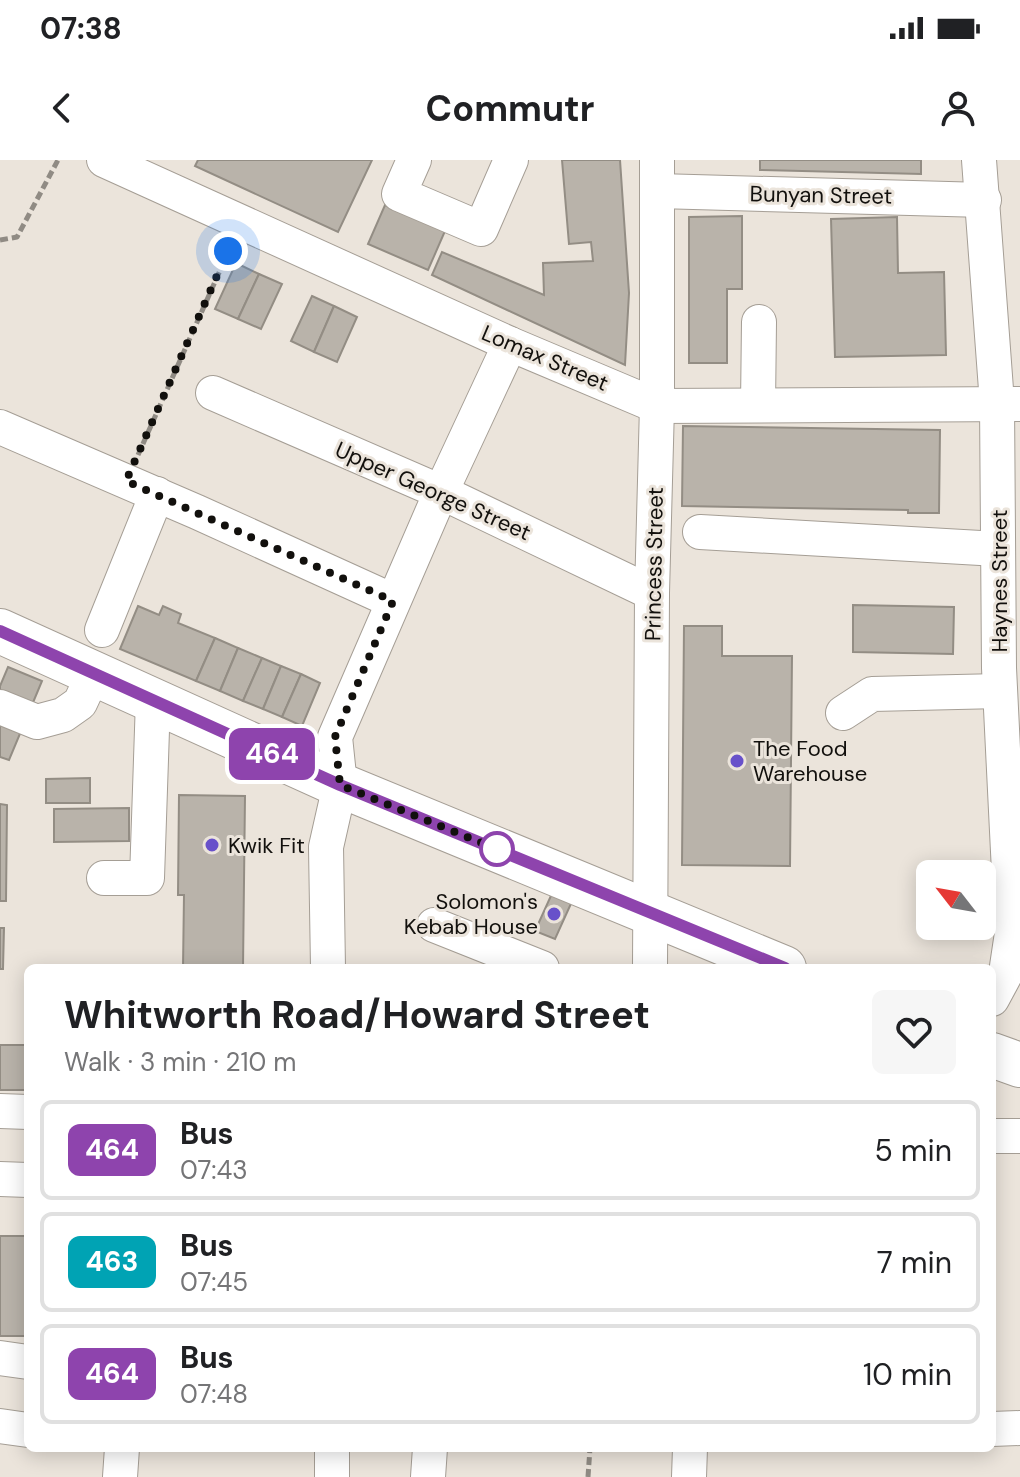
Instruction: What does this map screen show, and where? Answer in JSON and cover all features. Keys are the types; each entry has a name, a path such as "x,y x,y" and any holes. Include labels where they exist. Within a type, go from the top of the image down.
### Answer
{"main road":[{"path":"0,631 340,785 775,964"},
{"path":"996,1056 1020,1065"}],"street":[{"name":"Lomax Street","path":"104,160 510,344 657,406 1008,404"},
{"path":"414,160 399,194 481,229 511,160"},
{"name":"Haynes Street","path":"979,160 1008,404 998,549 1007,701 1012,933 1006,973 996,992"},
{"name":"Bunyan Street","path":"658,176 984,200"},
{"name":"Princess Street","path":"650,964 658,176"},
{"path":"758,405 759,322"},
{"path":"328,964 326,847 340,785 335,737 441,492 510,344"},
{"name":"Upper George Street","path":"213,393 441,492 652,593"},
{"path":"0,427 393,601"},
{"path":"102,630 142,488"},
{"path":"700,532 998,549"},
{"path":"0,707 37,722 63,715 80,703 94,673"},
{"path":"843,713 872,694 1007,701"},
{"path":"104,878 147,878 153,700"},
{"path":"434,925 532,964"},
{"path":"0,1111 24,1112"},
{"path":"996,1136 1020,1136"},
{"path":"0,1179 24,1180"},
{"path":"0,1358 24,1361"},
{"path":"0,1426 24,1429"},
{"path":"996,1429 1020,1428"},
{"path":"120,1477 122,1452"},
{"path":"332,1452 332,1477"},
{"path":"428,1477 430,1452"},
{"path":"689,1477 690,1452"}],"path":[{"path":"0,240 17,237 58,160"},
{"path":"142,488 241,222"},
{"path":"588,1477 590,1452"}],"building":[{"path":"198,160 372,160 338,232 195,166"},
{"path":"562,160 620,160 629,293 625,365 432,275 442,252 544,295 543,263 593,261 591,242 569,244"},
{"path":"760,160 921,160 921,174 760,170"},
{"path":"385,205 445,231 428,270 368,244"},
{"path":"742,216 742,289 727,289 727,363 689,363 689,217"},
{"path":"897,217 898,273 944,272 946,355 835,357 831,219"},
{"path":"236,263 259,274 238,319 215,309"},
{"path":"259,274 282,284 261,329 238,319"},
{"path":"312,296 334,306 314,352 291,341"},
{"path":"334,306 357,317 337,362 314,352"},
{"path":"683,426 940,430 939,513 682,506"},
{"path":"853,605 954,607 953,654 853,652"},
{"path":"138,606 159,615 163,606 181,614 178,623 215,638 196,681 120,649"},
{"name":"The Food Warehouse","path":"684,626 722,626 722,656 792,656 790,866 682,865"},
{"path":"215,638 238,648 220,691 196,681"},
{"path":"238,648 262,658 243,701 220,691"},
{"path":"262,658 281,666 263,709 243,701"},
{"path":"281,666 301,674 282,717 263,709"},
{"path":"8,667 42,681 9,760 0,757 0,686"},
{"path":"301,674 320,683 302,726 282,717"},
{"path":"90,778 90,803 46,803 46,779"},
{"name":"Kwik Fit","path":"179,795 245,796 243,964 183,964 184,895 178,895"},
{"path":"0,804 7,805 6,901 0,901"},
{"path":"129,808 129,841 54,842 54,809"},
{"name":"Solomon's Kebab House","path":"554,889 574,897 555,939 535,931"},
{"path":"0,928 4,928 3,969 0,969"},
{"path":"0,1045 24,1045 24,1090 0,1090"},
{"path":"0,1236 24,1236 24,1336 0,1336"}],"bus line":[{"name":"464","path":"0,631 340,785 776,964"}],"place":[{"name":"The Food Warehouse","path":"737,761"},
{"name":"Kwik Fit","path":"212,845"},
{"name":"Solomon's Kebab House","path":"554,914"}],"route":[{"path":"228,251 126,481 393,601 335,737 340,785 509,854 497,849"}]}
